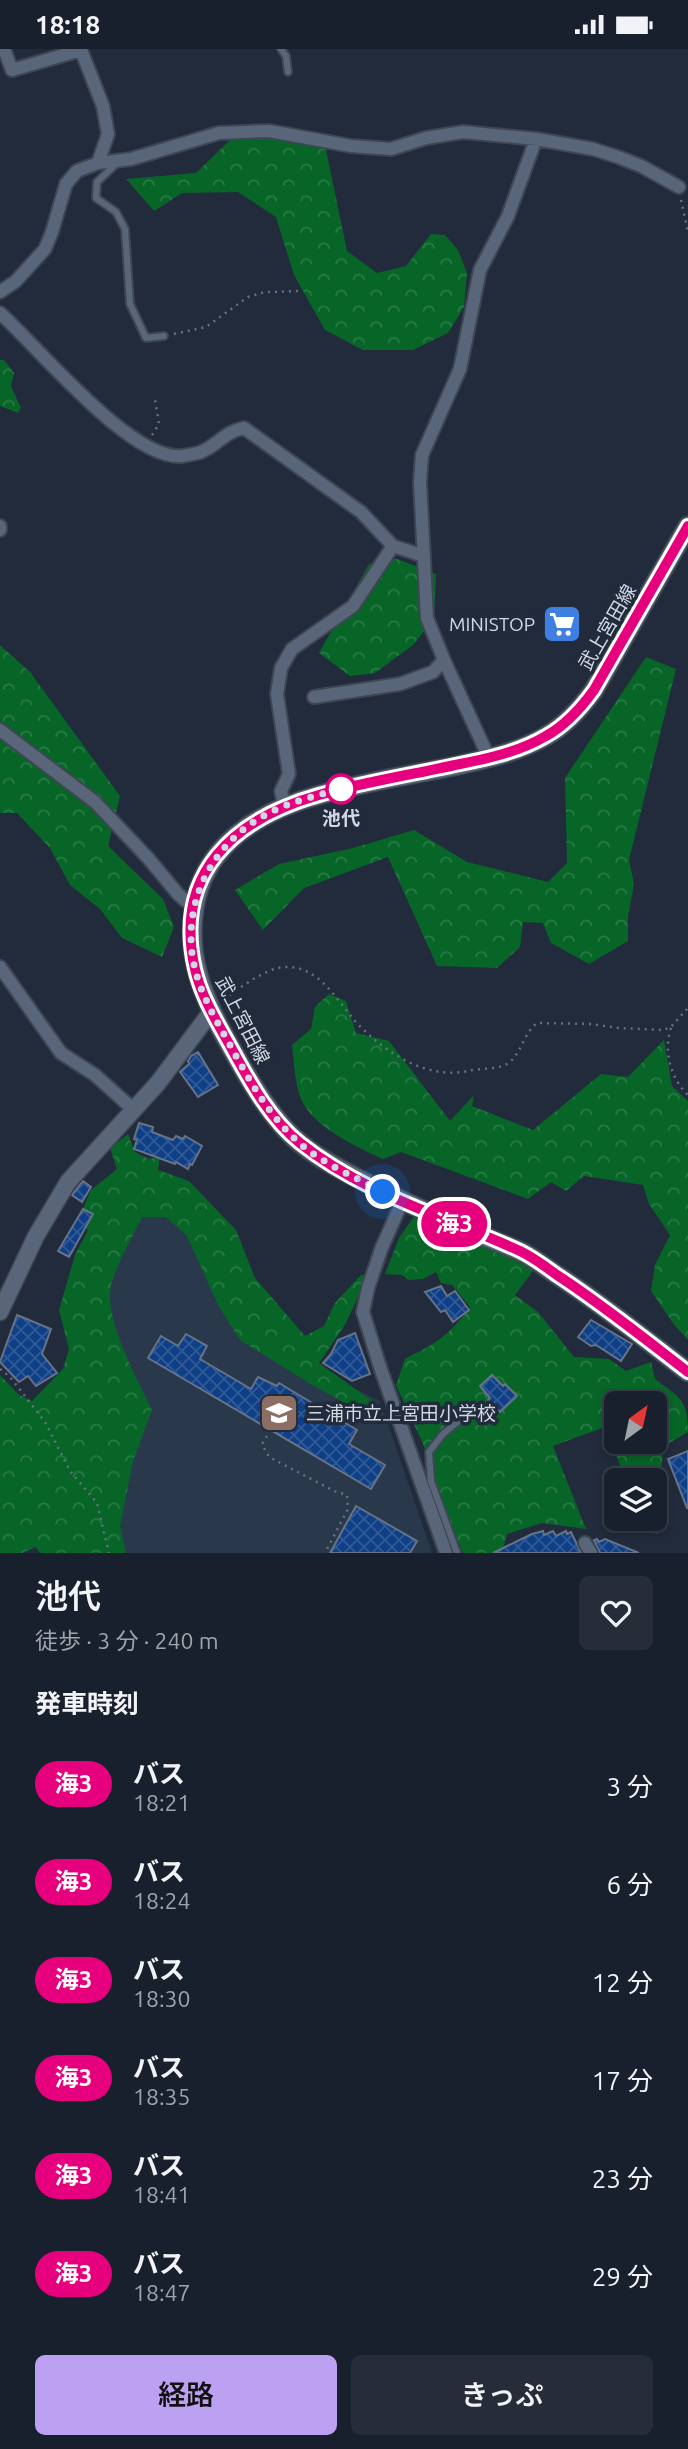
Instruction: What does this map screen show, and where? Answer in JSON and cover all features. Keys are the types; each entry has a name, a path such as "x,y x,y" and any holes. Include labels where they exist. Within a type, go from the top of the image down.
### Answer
{"main road":[{"name":"武上宮田線","path":"688,526 620,648 584,704 560,727 546,736 489,758 344,788 284,806 259,818 231,838 204,876 194,904 190,936 196,972 211,1012 258,1093 286,1130 324,1161 402,1202 523,1253 576,1287 688,1372"}],"street":[{"path":"4,49 12,70 85,50 103,106 108,134 98,163"},
{"path":"0,292 16,281 44,249 52,232 66,184 76,171 219,133 269,131 351,146 391,149 426,138 463,132 536,139 593,149 683,185"},
{"path":"489,758 427,618 419,482 422,456 460,369 480,270 508,216 536,139"},
{"path":"0,313 98,410 145,446 179,456 202,452 231,430 244,428 361,512 393,546 424,556"},
{"path":"284,806 281,791 289,774 277,694 281,668 292,649 353,606 393,546"},
{"path":"314,697 400,684 433,672 444,660"},
{"path":"0,730 95,802 148,857 178,894 194,904"},
{"path":"0,967 61,1053 94,1075 134,1110"},
{"path":"0,1312 36,1236 68,1182 170,1069 211,1012"},
{"path":"402,1202 382,1247 363,1312 446,1553"}],"lane":[{"path":"281,49 286,56 288,72"},
{"path":"119,160 97,182 96,198 116,212 125,229 130,304 146,338 164,336"},
{"path":"457,1553 431,1481 429,1452 443,1434 466,1415"}],"path":[{"path":"683,185 688,232"},
{"path":"164,336 206,327 248,297 265,292 298,291"},
{"path":"145,446 159,424 155,399"},
{"path":"211,1012 225,998 259,977 285,967 297,969 324,983 358,1024 389,1050 416,1066 460,1073 502,1066 509,1062 530,1028 537,1023 663,1030 671,1027 688,1008"},
{"path":"671,1027 669,1046 673,1075 679,1087 688,1095"},
{"path":"0,1369 10,1377 45,1422 71,1471 97,1503 109,1553"},
{"path":"267,1436 262,1444 269,1457 347,1495 348,1509 325,1553"}],"shaded area":[{"path":"135,1205 187,1223 216,1297 336,1379 380,1401 432,1553 115,1553 88,1305"}],"green space":[{"path":"288,126 324,140 347,251 377,273 406,266 431,234 445,235 458,250 467,273 464,307 448,333 413,350 363,350 325,330 294,275 276,217 238,192 182,193 154,211 126,179 196,173 231,139"},
{"path":"0,360 4,360 14,373 11,386 21,408 18,413 0,406"},
{"path":"397,559 436,574 434,619 413,645 375,673 350,676 319,653 369,564"},
{"path":"0,645 30,672 120,796 108,846 163,899 174,927 162,957 122,938 100,909 70,885 50,848 17,813 0,813"},
{"path":"646,657 676,669 629,860 634,884 628,917 628,941 589,964 551,943 543,923 523,922 520,947 497,968 437,966 388,857 304,888 263,930 235,890 279,864 353,848 414,830 467,862 548,882 567,863 565,778"},
{"path":"329,994 346,1001 356,1033 389,1041 450,1121 474,1095 472,1106 533,1130 601,1074 628,1077 664,1040 672,1086 688,1101 688,1340 651,1291 655,1265 670,1235 649,1204 643,1185 584,1176 566,1191 551,1182 528,1199 401,1152 383,1159 337,1135 315,1119 299,1093 292,1045 311,1029 315,1007"},
{"path":"128,1134 135,1152 149,1159 160,1157 158,1170 189,1181 236,1230 255,1278 305,1336 324,1326 335,1303 360,1276 368,1276 345,1325 319,1363 375,1403 377,1421 240,1340 219,1307 187,1236 166,1217 142,1217 118,1266 110,1296 116,1329 152,1410 133,1461 120,1526 126,1553 40,1553 36,1547 22,1553 0,1553 0,1375 19,1395 32,1401 63,1369 69,1349 59,1310 75,1255 88,1230 78,1220 91,1190 117,1169 110,1148"},
{"path":"415,1215 536,1267 515,1295 538,1312 574,1357 609,1359 626,1371 651,1362 655,1379 681,1400 688,1421 688,1432 667,1444 667,1391 604,1391 604,1427 553,1446 586,1529 542,1523 507,1534 502,1553 463,1553 429,1476 424,1446 396,1385 405,1359 441,1338 470,1307 452,1285 441,1283 436,1272 423,1279 408,1280 402,1275 385,1274 399,1238"},
{"path":"616,1454 663,1454 661,1468 621,1468"}],"building":[{"path":"198,1052 218,1085 198,1097 180,1072 189,1064 191,1056"},
{"path":"139,1123 153,1127 152,1132 173,1140 176,1136 183,1139 185,1136 202,1146 192,1165 190,1164 188,1169 176,1162 175,1164 134,1149"},
{"path":"83,1181 91,1187 82,1202 72,1195"},
{"path":"83,1209 93,1214 69,1257 58,1251"},
{"path":"441,1286 447,1296 455,1291 469,1310 453,1322 445,1310 441,1312 425,1292"},
{"path":"17,1315 51,1329 42,1354 57,1373 36,1386 28,1376 19,1382 0,1362"},
{"path":"591,1320 632,1344 621,1361 578,1337"},
{"path":"355,1333 370,1374 352,1381 323,1363 338,1340"},
{"path":"186,1334 207,1346 200,1359 251,1389 258,1377 277,1386 279,1383 357,1430 349,1444 385,1465 371,1489 148,1358 161,1336 178,1346"},
{"path":"492,1375 517,1396 500,1412 488,1400 490,1398 480,1386"},
{"path":"688,1451 688,1508 687,1508 668,1459"},
{"path":"356,1506 417,1541 410,1553 330,1553"},
{"path":"543,1531 544,1535 553,1531 556,1536 566,1531 567,1534 571,1532 581,1553 493,1553 532,1534"},
{"path":"605,1539 639,1553 600,1553 594,1540 599,1542"}],"bus line":[{"name":"海3","path":"688,526 594,690 573,716 560,727 531,744 489,758 344,788 271,811 241,830 222,848 204,876 194,904 190,936 196,972 211,1012 258,1093 298,1142 324,1161 402,1202 523,1253 576,1287 688,1372"}],"place":[{"name":"MINISTOP","path":"562,624"},
{"name":"池代","path":"341,789"},
{"name":"三浦市立上宮田小学校","path":"279,1413"}],"route":[{"path":"341,789 344,788 271,811 231,838 204,876 194,904 190,936 196,972 211,1012 250,1080 276,1118 298,1142 324,1161 383,1192"}]}
